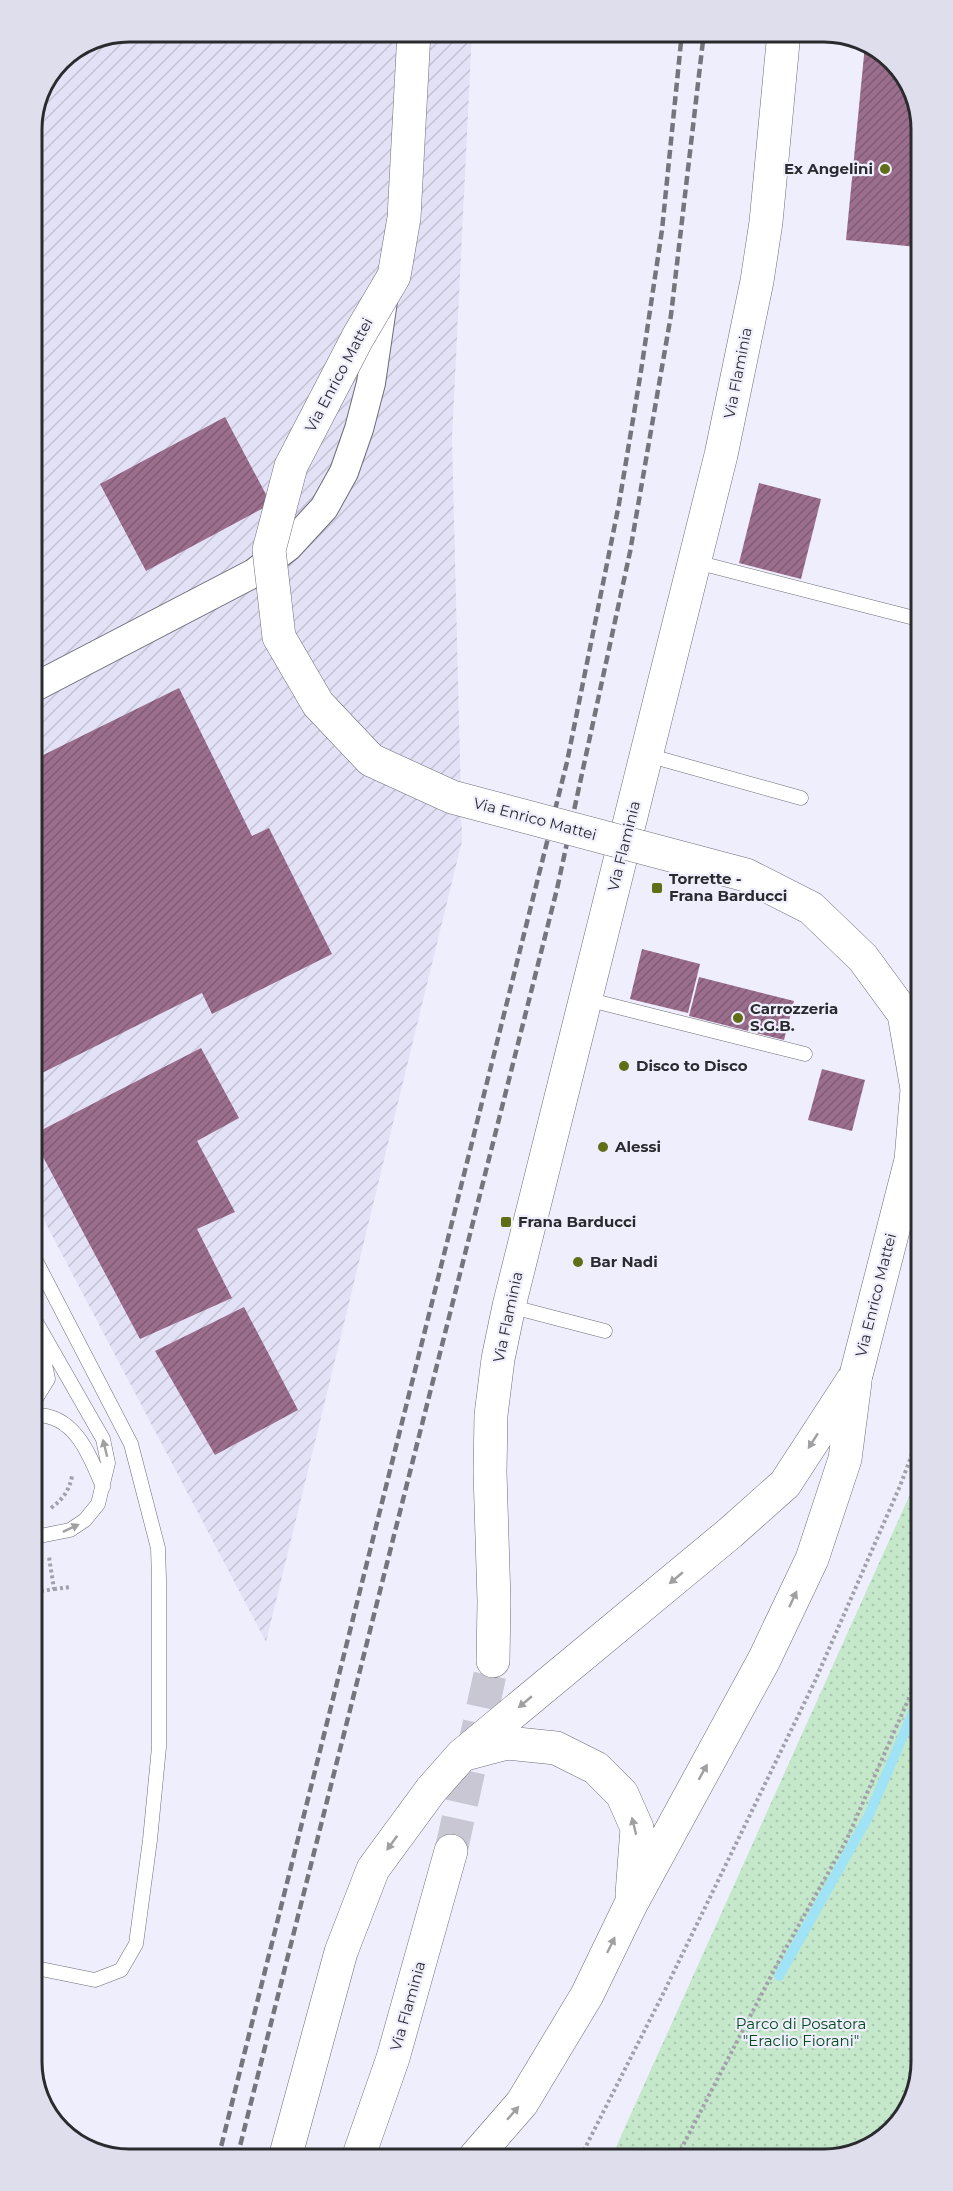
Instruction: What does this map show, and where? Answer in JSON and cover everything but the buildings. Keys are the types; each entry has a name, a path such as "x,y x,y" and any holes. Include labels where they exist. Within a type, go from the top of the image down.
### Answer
{"main road":[{"name":"Via Enrico Mattei","path":"413,42 404,218 394,276 358,337 291,466 269,550 279,638 318,704 371,760 452,797 746,875 811,908 863,958 904,1014 911,1054"},
{"name":"Via Flaminia","path":"493,1661 494,1601 490,1472 491,1415 498,1359 509,1306 721,455 757,281 766,222 783,42"},
{"name":"Via Enrico Mattei","path":"856,1375 911,1160"},
{"path":"287,2149 341,1953 373,1869 430,1790 462,1755 730,1533 785,1484 856,1375"},
{"path":"482,2149 522,2103 587,1995 631,1904 764,1660 812,1558 845,1459 856,1375"},
{"path":"462,1755 507,1743 556,1748 596,1768 622,1794 637,1828 631,1904"},
{"name":"Via Flaminia","path":"361,2149 393,2058 451,1851"}],"street":[{"name":"Via Enrico Mattei","path":"42,683 254,573 288,547 324,508 344,472 372,383 382,313 399,42"}],"lane":[{"path":"696,562 911,618"},
{"path":"647,755 801,798"},
{"path":"586,999 805,1054"},
{"path":"42,1272 131,1444 158,1548 159,1747 150,1840 136,1944 121,1970 95,1980 42,1969"},
{"path":"509,1306 605,1331"},
{"path":"42,1332 103,1439 108,1463 98,1504 85,1520 70,1530 42,1536"},
{"path":"42,1352 48,1380 42,1389"},
{"path":"42,1415 70,1427 88,1451 102,1487"}],"path":[{"path":"585,2149 664,1992 815,1681 896,1497 911,1456"},
{"path":"54,1589 71,1587"},
{"path":"682,2149 782,1955 846,1841 911,1693"}],"shaded area":[{"path":"129,42 472,42 452,438 462,841 266,1642 42,1216 42,123 51,90 60,76 85,54 112,44"}],"green space":[{"name":"Parco di Posatora \"Eraclio Fiorani\"","path":"911,1492 911,2062 906,2090 899,2106 886,2124 877,2131 863,2140 835,2148 615,2149"}],"waterway":[{"path":"779,1976 868,1817 911,1717"}],"tunnel":[{"path":"451,1851 493,1661"}],"railway":[{"path":"220,2149 567,762 619,504 641,371 662,230 681,42"},
{"path":"239,2149 557,889 630,552 671,315 703,42"}],"place":[{"name":"Ex Angelini","path":"885,169"},
{"name":"Torrette - Frana Barducci","path":"657,888"},
{"name":"Carrozzeria S.G.B.","path":"738,1018"},
{"name":"Disco to Disco","path":"624,1066"},
{"name":"Alessi","path":"603,1147"},
{"name":"Frana Barducci","path":"506,1222"},
{"name":"Bar Nadi","path":"578,1262"}]}
